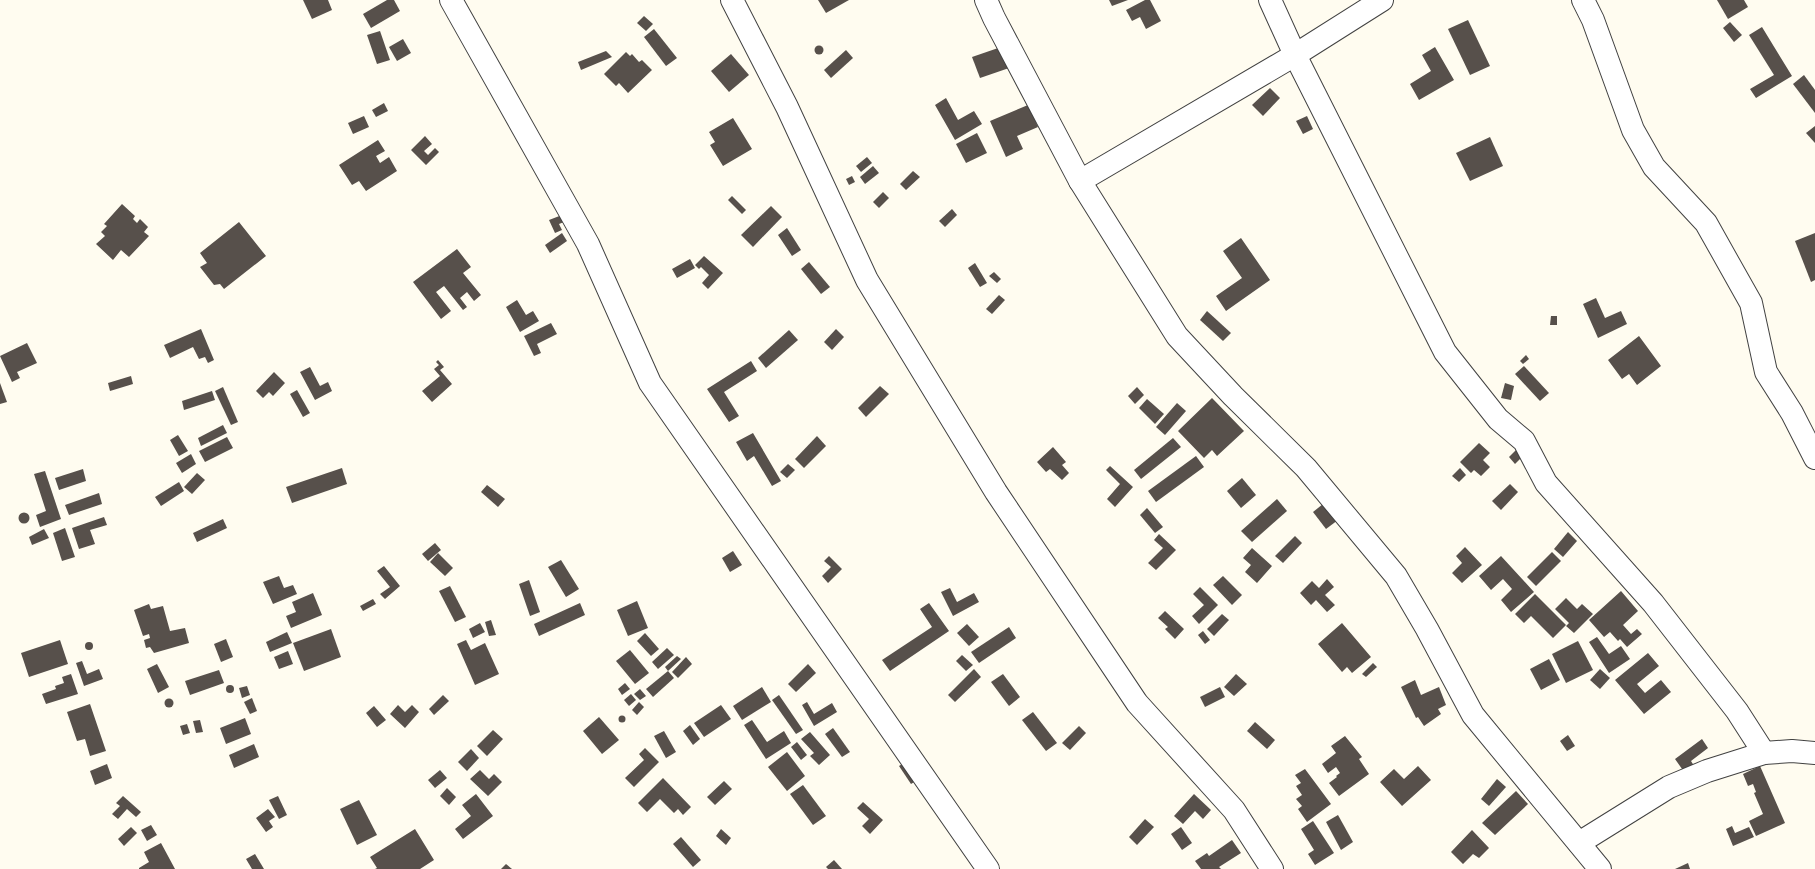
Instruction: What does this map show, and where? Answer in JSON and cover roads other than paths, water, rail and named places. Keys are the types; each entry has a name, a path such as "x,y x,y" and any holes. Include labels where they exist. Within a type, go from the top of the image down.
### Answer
{"street":[{"path":"451,0 588,244 650,383 988,869"},
{"path":"732,0 787,107 867,280 996,492 1137,702 1234,810 1272,869"},
{"path":"986,0 1080,181 1176,336 1233,396 1306,468 1396,576 1428,629 1473,714 1600,869"},
{"path":"1270,0 1295,55 1445,352 1498,419 1524,440 1546,483 1653,603 1737,711 1764,753"},
{"path":"1080,181 1295,55 1382,0"},
{"path":"1584,0 1593,20 1633,130 1654,167 1706,223 1751,303 1766,372 1792,413 1815,458"},
{"path":"1579,843 1669,787 1707,771 1764,753 1792,751 1815,753"}]}
